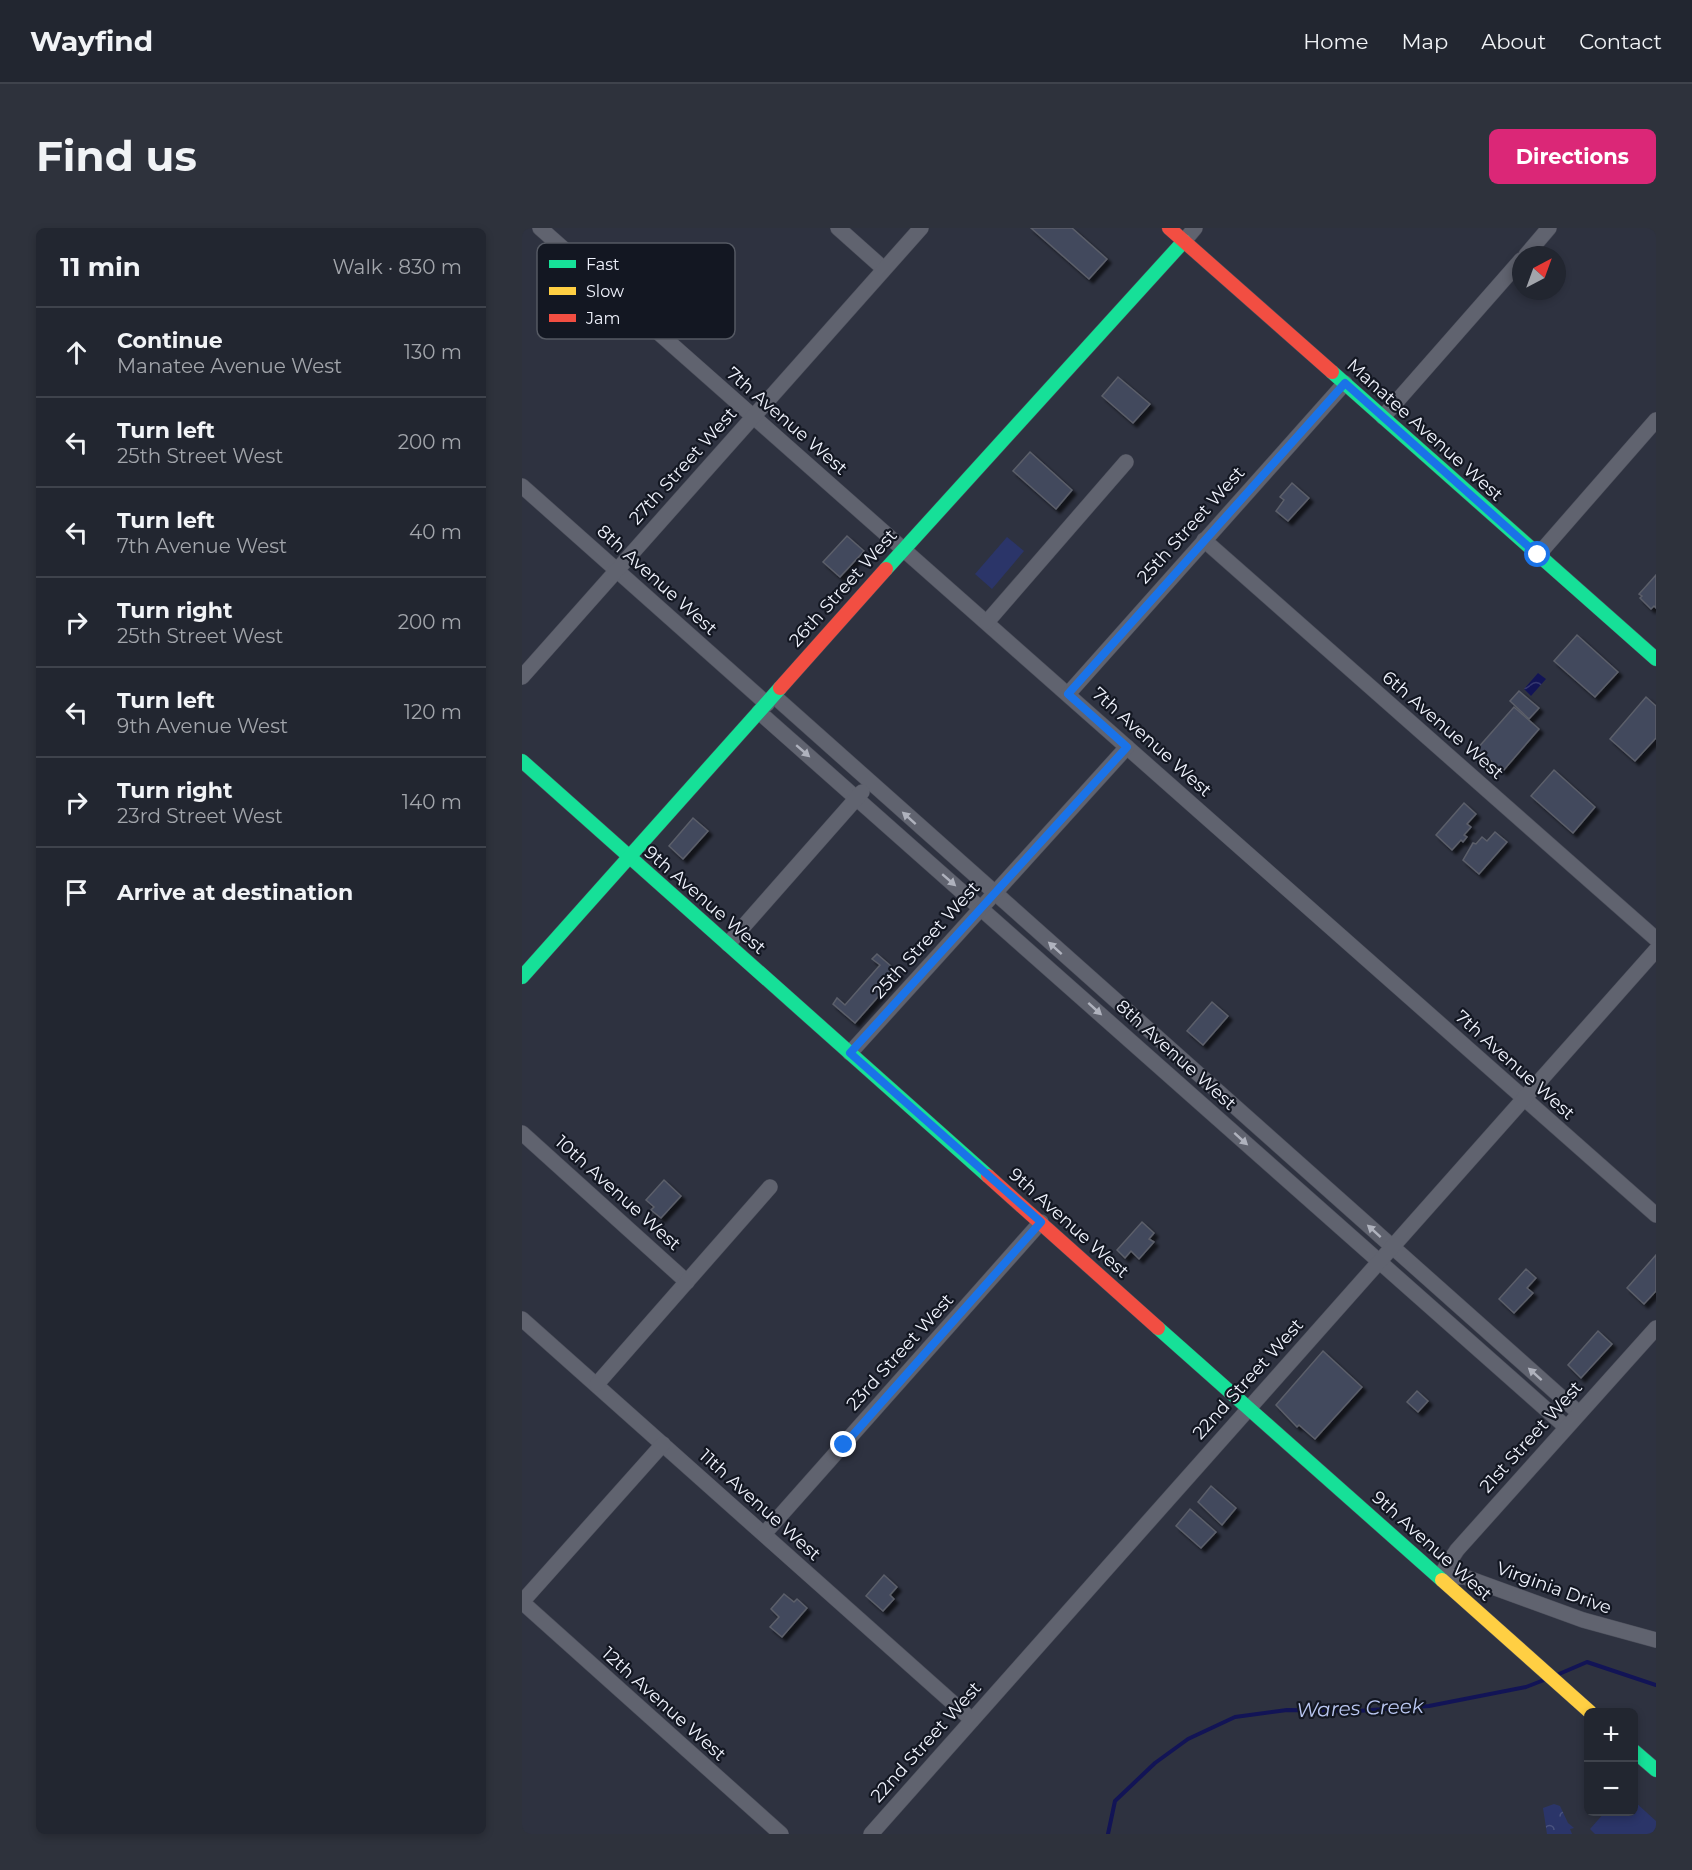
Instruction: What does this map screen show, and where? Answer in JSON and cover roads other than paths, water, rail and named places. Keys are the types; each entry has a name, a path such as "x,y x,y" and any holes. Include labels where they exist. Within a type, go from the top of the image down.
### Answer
{"street":[{"name":"7th Avenue West","path":"540,228 557,243"},
{"path":"838,228 884,269"},
{"name":"27th Street West","path":"522,677 921,228"},
{"name":"Manatee Avenue West","path":"1169,228 1656,659"},
{"name":"26th Street West","path":"522,977 904,549 1195,228"},
{"path":"1534,246 1549,228"},
{"path":"1383,417 1512,270"},
{"name":"7th Avenue West","path":"665,339 1656,1215"},
{"name":"25th Street West","path":"1068,694 1345,383"},
{"path":"1538,555 1656,420"},
{"path":"987,622 1126,462"},
{"name":"8th Avenue West","path":"522,486 766,704 857,798 1566,1427"},
{"name":"6th Avenue West","path":"1204,540 1656,939"},
{"name":"8th Avenue West","path":"766,704 870,783 1579,1413"},
{"name":"25th Street West","path":"850,1053 1127,747"},
{"name":"9th Avenue West","path":"522,761 1440,1576 1584,1708"},
{"path":"728,944 870,783"},
{"name":"22nd Street West","path":"871,1834 1656,950"},
{"name":"10th Avenue West","path":"522,1133 687,1282"},
{"path":"597,1384 770,1187"},
{"name":"23rd Street West","path":"764,1534 1041,1222"},
{"name":"11th Avenue West","path":"522,1318 972,1720"},
{"name":"21st Street West","path":"1440,1576 1457,1550 1656,1328"},
{"path":"522,1602 663,1444"},
{"name":"Virginia Drive","path":"1440,1576 1465,1577 1583,1620 1656,1640"},
{"name":"12th Avenue West","path":"522,1602 781,1834"},
{"path":"1638,1754 1656,1770"}],"water":[{"path":"1538,673 1546,679 1531,696 1524,689"}],"waterway":[{"name":"Wares Creek","path":"1559,1674 1587,1662 1656,1685"},
{"name":"Wares Creek","path":"1108,1834 1115,1801 1155,1763 1188,1739 1235,1717 1287,1710 1357,1711 1429,1706 1526,1687 1544,1680"}]}
